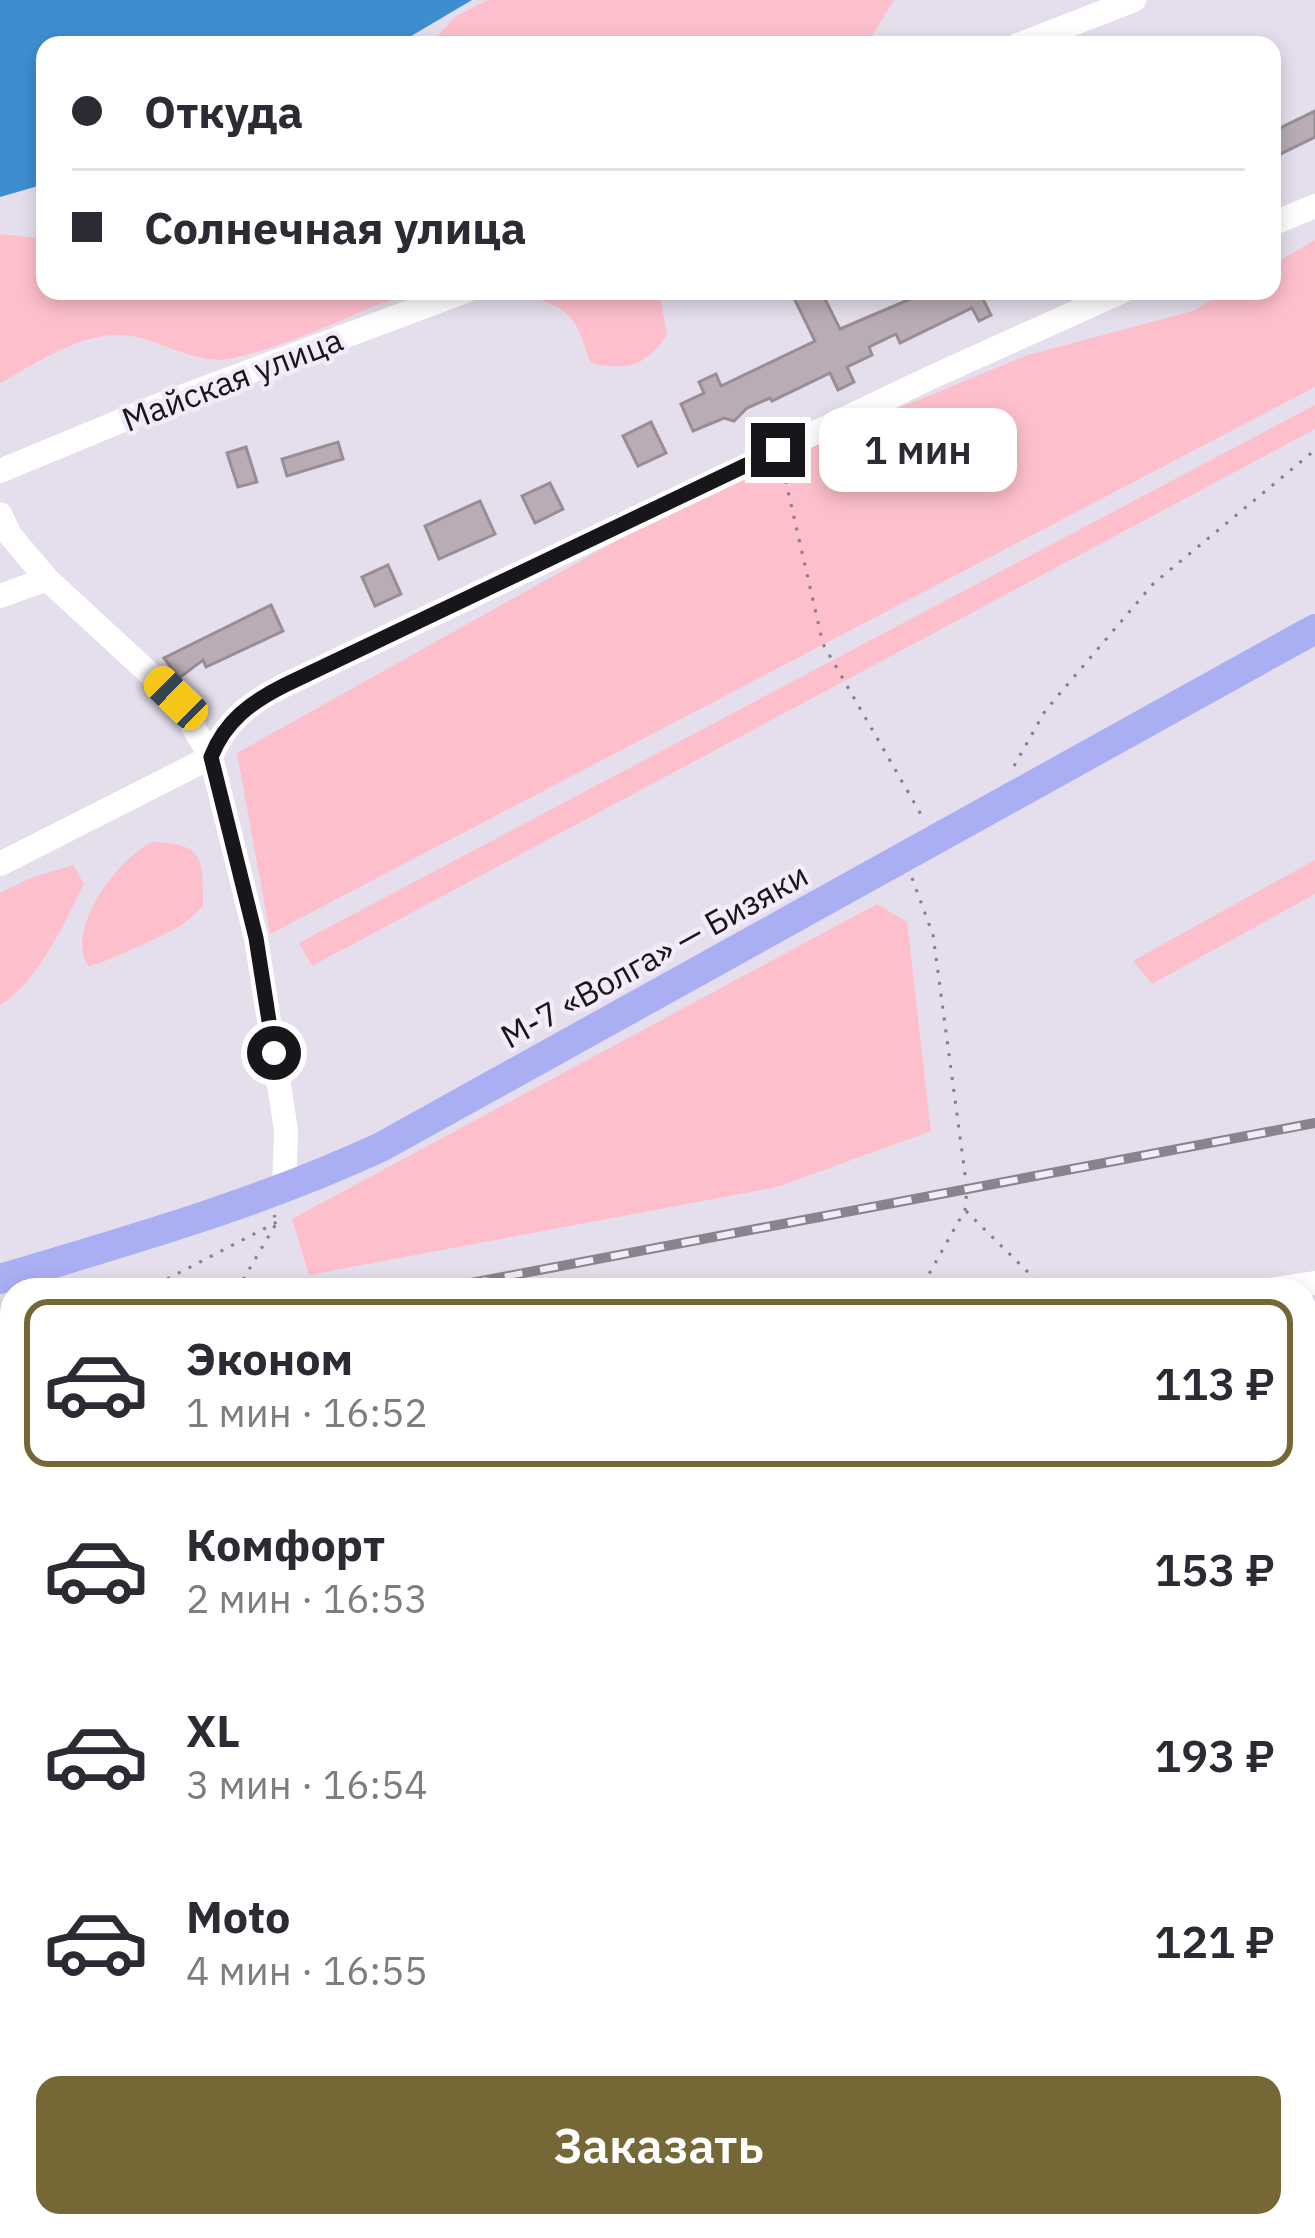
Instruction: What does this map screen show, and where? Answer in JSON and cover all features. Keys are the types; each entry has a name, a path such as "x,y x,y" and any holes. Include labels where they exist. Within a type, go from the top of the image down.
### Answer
{"main road":[{"name":"М-7 «Волга» — Бизяки","path":"7,1278 276,1203 1315,629"}],"street":[{"path":"1041,36 1134,0"},
{"path":"1281,220 1315,206"},
{"name":"Майская улица","path":"0,471 157,406 442,300"},
{"path":"0,864 211,757 221,731 257,699 1103,300"},
{"path":"0,514 10,535 47,579 176,698 211,757 256,938 286,1130 276,1203"},
{"path":"0,596 47,579"}],"path":[{"path":"778,450 823,644 936,839"},
{"path":"1012,770 1045,711 1153,584 1315,450"},
{"path":"904,857 933,935 963,1155 965,1210 927,1278"},
{"path":"164,1278 276,1203"},
{"path":"242,1278 276,1203"},
{"path":"965,1210 1034,1278"}],"shaded area":[{"path":"488,0 894,0 872,36 437,36 456,16"},
{"path":"0,234 36,238 36,300 398,300 274,347 221,360 196,357 137,337 101,336 48,356 0,383"},
{"path":"1315,240 1315,387 270,934 237,753 727,479 1028,355 1193,311 1212,300 1281,300 1281,260"},
{"path":"540,300 661,300 667,335 635,364 591,363 577,327 554,305"},
{"path":"1315,405 1315,429 312,966 299,943"},
{"path":"153,842 183,846 198,857 203,906 173,930 88,966 83,934 89,915 125,862"},
{"path":"1315,860 1315,894 1152,984 1133,961"},
{"path":"73,865 84,884 68,916 38,968 0,1005 0,893"},
{"path":"877,904 907,922 931,1131 777,1187 309,1275 292,1219"}],"water":[{"path":"0,0 472,0 411,36 36,36 36,187 0,197"}],"building":[{"path":"1315,111 1315,137 1281,154 1281,128"},
{"path":"795,300 826,300 840,329 908,300 984,300 991,315 979,321 972,308 900,343 896,334 869,347 872,355 847,367 854,382 838,390 830,373 747,408 734,421 724,418 693,431 681,404 704,393 699,382 716,374 721,386 815,341"},
{"path":"651,422 666,453 638,466 623,436"},
{"path":"338,442 343,459 287,476 282,459"},
{"path":"246,447 257,482 238,487 227,453"},
{"path":"550,483 563,509 535,523 522,496"},
{"path":"480,501 495,534 439,559 425,526"},
{"path":"388,565 401,594 375,606 362,577"},
{"path":"271,605 283,631 206,667 203,660 179,678 164,658"}],"railway":[{"path":"497,1278 1315,1123"}],"route":[{"path":"274,1053 256,938 211,757 221,731 257,699 778,450"}]}
